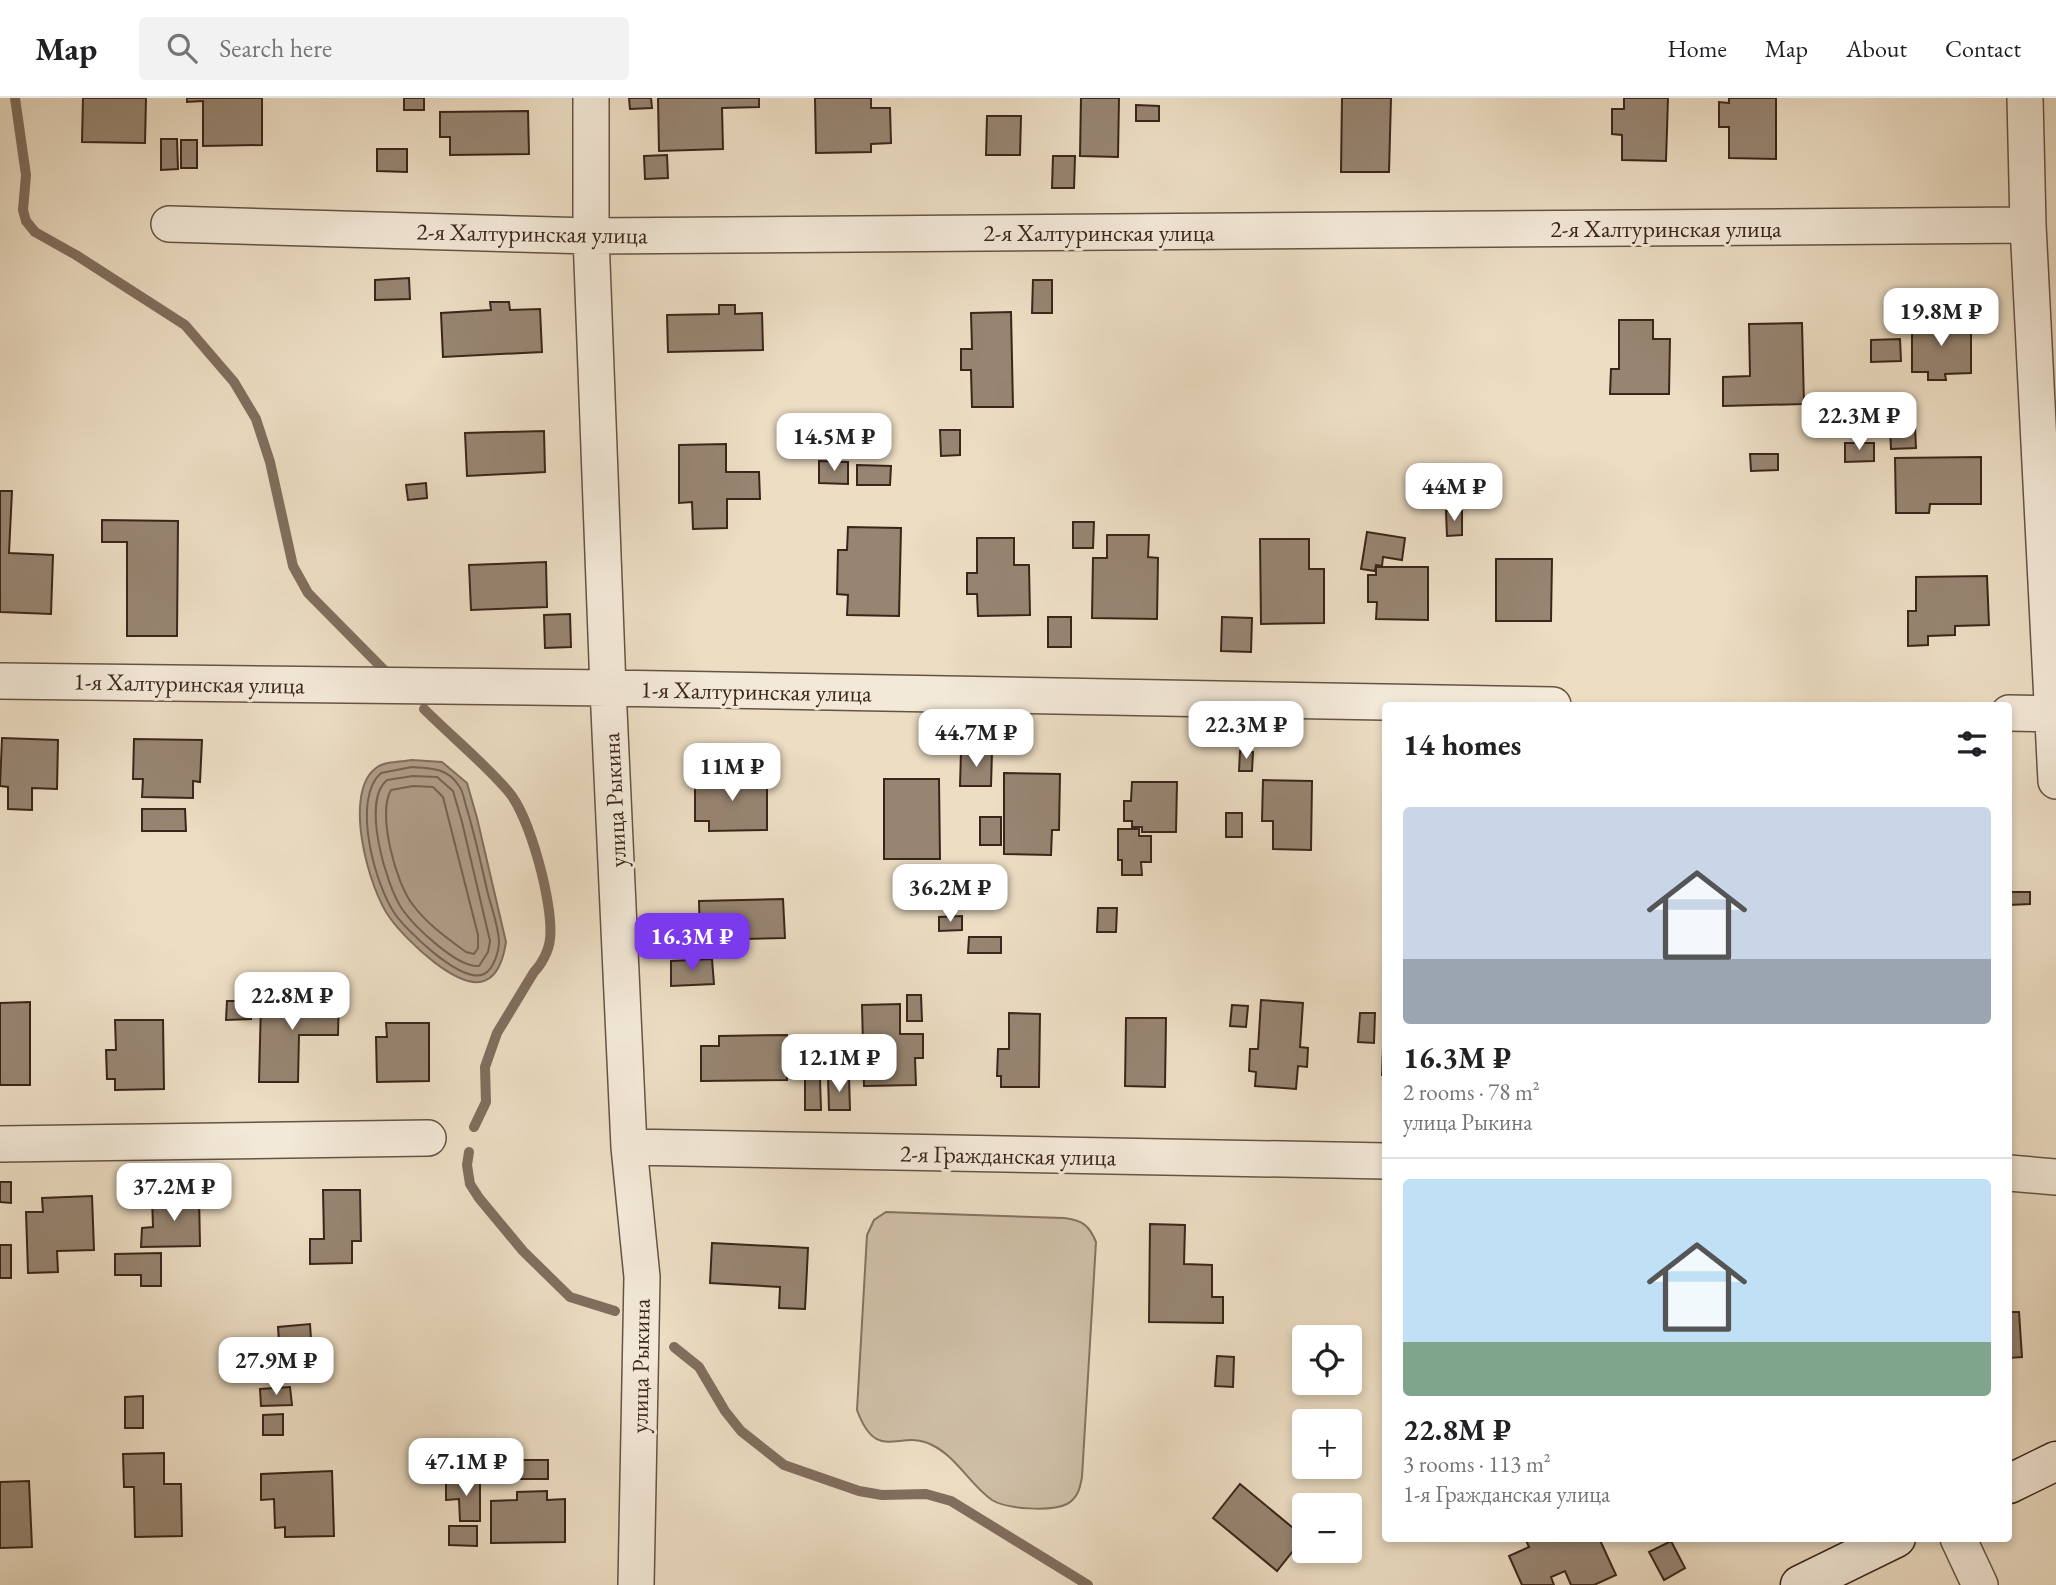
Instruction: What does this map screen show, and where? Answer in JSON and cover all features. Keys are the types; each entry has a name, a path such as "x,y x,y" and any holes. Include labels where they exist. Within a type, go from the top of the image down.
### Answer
{"main road":[{"path":"2012,1482 2056,1461"},
{"path":"1800,1585 1888,1542"}],"street":[{"name":"улица Рыкина","path":"591,98 591,236 608,688 629,1147 642,1277 636,1585"},
{"path":"2025,98 2028,226 2056,781"},
{"name":"2-я Халтуринская улица","path":"169,224 591,236 2028,226"},
{"name":"1-я Халтуринская улица","path":"0,681 608,688 1386,702"},
{"path":"2012,713 2052,714"},
{"path":"0,1144 428,1138"},
{"name":"2-я Гражданская улица","path":"629,1147 1382,1161"},
{"path":"2012,1173 2056,1177"},
{"path":"1960,1542 1980,1585"}],"shaded area":[{"path":"886,1212 1064,1218 1076,1220 1091,1231 1096,1242 1082,1477 1076,1496 1071,1502 1040,1509 999,1503 984,1494 941,1450 920,1441 881,1441 865,1427 857,1410 867,1235 874,1220"}],"water":[{"path":"412,760 442,762 467,783 506,942 503,958 488,979 477,982 464,979 449,972 420,951 390,918 374,886 362,842 360,819 361,798 366,780 380,766"}],"building":[{"path":"83,98 146,98 145,143 82,142"},
{"path":"187,98 262,98 262,145 203,146 203,101 187,102"},
{"path":"404,98 424,98 424,110 404,110"},
{"path":"629,98 651,98 652,108 630,109"},
{"path":"658,98 759,98 759,107 722,108 723,149 659,151"},
{"path":"815,98 871,98 871,108 890,108 891,143 871,144 871,152 816,153"},
{"path":"1081,98 1119,98 1118,157 1080,156"},
{"path":"1342,98 1391,98 1389,172 1341,172"},
{"path":"1624,98 1668,98 1666,161 1622,160 1622,135 1612,134 1612,109 1624,109"},
{"path":"1729,98 1776,98 1776,159 1729,158 1729,127 1719,127 1719,102 1729,103"},
{"path":"1136,105 1159,106 1159,121 1136,121"},
{"path":"528,111 529,154 450,155 450,137 440,137 440,112"},
{"path":"987,116 1021,116 1020,155 986,155"},
{"path":"161,139 177,139 178,169 161,170"},
{"path":"181,140 197,140 197,168 181,168"},
{"path":"377,149 407,149 407,172 377,171"},
{"path":"667,155 668,178 645,179 644,156"},
{"path":"1053,156 1075,156 1074,188 1052,188"},
{"path":"409,278 410,299 375,300 375,280"},
{"path":"1033,280 1052,280 1052,313 1032,313"},
{"path":"490,302 509,302 510,310 540,309 542,352 443,357 441,313 491,310"},
{"path":"719,305 735,305 735,314 762,313 763,350 668,352 667,315 719,314"},
{"path":"1011,312 1013,407 972,407 971,370 961,370 961,349 972,349 971,313"},
{"path":"1619,320 1653,320 1653,339 1670,339 1669,394 1610,394 1611,369 1619,369"},
{"path":"1912,321 1971,321 1971,373 1945,374 1946,380 1928,380 1928,372 1912,372"},
{"path":"1802,323 1804,404 1723,406 1723,377 1750,376 1749,324"},
{"path":"1900,339 1901,361 1871,362 1871,340"},
{"path":"1890,427 1915,427 1916,448 1891,449"},
{"path":"940,430 960,430 960,455 941,456"},
{"path":"544,431 545,472 467,476 465,433"},
{"path":"1845,443 1874,443 1874,461 1845,462"},
{"path":"726,444 726,472 759,472 760,499 727,499 727,528 693,529 692,502 679,503 679,445"},
{"path":"1750,454 1778,454 1778,470 1751,471"},
{"path":"1981,457 1981,504 1930,504 1929,513 1896,513 1895,458"},
{"path":"819,461 848,462 848,484 819,483"},
{"path":"857,465 891,466 890,485 857,485"},
{"path":"426,483 427,498 408,500 406,485"},
{"path":"0,491 12,491 9,553 53,555 51,614 0,612"},
{"path":"1446,511 1462,511 1462,535 1447,536"},
{"path":"102,520 178,521 177,636 127,636 127,542 102,542"},
{"path":"1073,522 1094,522 1093,548 1073,548"},
{"path":"848,527 901,528 899,616 847,615 848,595 837,594 838,550 847,550"},
{"path":"1367,532 1405,538 1402,560 1383,557 1382,566 1376,565 1375,571 1361,569"},
{"path":"1107,535 1149,535 1148,557 1158,558 1157,619 1092,618 1093,558 1107,558"},
{"path":"977,538 1014,538 1014,565 1029,565 1030,615 978,616 977,594 967,594 967,573 977,573"},
{"path":"1260,539 1309,539 1309,569 1324,569 1324,623 1261,624"},
{"path":"1496,559 1552,559 1551,621 1496,621"},
{"path":"546,562 547,607 471,610 469,565"},
{"path":"1376,567 1428,567 1428,620 1376,619 1377,602 1368,602 1368,575 1376,575"},
{"path":"1987,576 1989,625 1955,626 1955,635 1928,636 1928,645 1908,646 1908,611 1916,611 1916,577"},
{"path":"570,614 571,647 545,648 544,615"},
{"path":"1048,617 1071,617 1071,647 1048,647"},
{"path":"1222,617 1252,618 1251,652 1221,651"},
{"path":"2,738 58,740 57,789 32,788 32,810 8,809 8,787 0,786"},
{"path":"134,739 202,740 200,782 193,781 193,798 142,797 143,779 133,779"},
{"path":"961,751 992,752 991,786 960,786"},
{"path":"1240,751 1253,752 1252,771 1239,771"},
{"path":"1004,773 1060,774 1059,830 1052,830 1051,855 1004,854"},
{"path":"767,776 767,830 709,831 709,821 695,821 695,777"},
{"path":"884,779 939,779 940,859 884,859"},
{"path":"1263,780 1312,781 1311,850 1273,849 1273,821 1262,821"},
{"path":"1132,782 1177,782 1176,832 1142,832 1142,827 1132,827 1132,821 1124,821 1124,801 1131,801"},
{"path":"142,809 185,809 186,831 142,831"},
{"path":"1226,813 1242,813 1242,837 1226,837"},
{"path":"980,817 1001,817 1001,845 980,845"},
{"path":"1118,829 1139,829 1139,836 1151,836 1151,862 1141,862 1142,875 1122,875 1122,860 1118,860"},
{"path":"2012,892 2030,892 2030,904 2012,905"},
{"path":"783,899 785,938 700,940 699,901"},
{"path":"1098,908 1117,908 1116,932 1097,932"},
{"path":"962,916 962,930 939,931 939,917"},
{"path":"969,937 1001,937 1001,953 968,953"},
{"path":"712,959 714,984 671,986 671,961"},
{"path":"907,995 921,995 922,1021 907,1021"},
{"path":"280,996 339,996 338,1035 299,1035 298,1082 259,1082 261,1002 280,1002"},
{"path":"1261,1000 1303,1003 1300,1047 1308,1048 1307,1067 1298,1066 1296,1089 1255,1086 1256,1072 1249,1071 1250,1049 1258,1049"},
{"path":"227,1001 251,1001 251,1019 226,1020"},
{"path":"30,1002 30,1085 0,1085 0,1003"},
{"path":"900,1004 900,1034 923,1034 923,1058 915,1058 916,1085 864,1086 862,1005"},
{"path":"1232,1005 1248,1006 1246,1027 1230,1026"},
{"path":"1009,1013 1040,1014 1039,1087 1001,1087 1001,1076 997,1076 998,1049 1009,1049"},
{"path":"1360,1013 1375,1013 1374,1043 1358,1042"},
{"path":"1126,1018 1166,1018 1165,1087 1125,1086"},
{"path":"115,1020 163,1020 164,1089 115,1090 115,1079 107,1079 106,1050 116,1050"},
{"path":"386,1023 429,1023 429,1081 377,1082 376,1037 387,1037"},
{"path":"787,1035 787,1080 701,1081 701,1046 719,1046 719,1036"},
{"path":"828,1077 849,1077 850,1110 829,1110"},
{"path":"805,1079 820,1079 821,1110 805,1110"},
{"path":"0,1182 11,1182 11,1203 0,1202"},
{"path":"323,1190 360,1190 361,1241 352,1241 352,1263 310,1264 310,1239 324,1239"},
{"path":"92,1196 94,1250 57,1251 58,1272 28,1273 26,1212 43,1212 42,1198"},
{"path":"199,1196 200,1246 141,1247 142,1228 153,1227 152,1197"},
{"path":"1150,1224 1185,1225 1184,1264 1212,1265 1212,1297 1223,1297 1223,1323 1149,1322"},
{"path":"712,1243 808,1248 805,1309 779,1308 780,1287 710,1283"},
{"path":"0,1245 11,1245 11,1278 0,1278"},
{"path":"161,1253 161,1286 141,1286 141,1275 115,1275 115,1254"},
{"path":"2012,1312 2019,1312 2022,1357 2012,1358"},
{"path":"310,1324 311,1339 279,1342 278,1327"},
{"path":"1217,1356 1234,1357 1233,1387 1215,1386"},
{"path":"290,1387 292,1405 261,1406 260,1389"},
{"path":"143,1396 143,1428 125,1428 125,1397"},
{"path":"283,1414 283,1435 263,1435 263,1415"},
{"path":"164,1453 164,1484 181,1484 182,1536 135,1537 134,1487 124,1487 123,1454"},
{"path":"470,1454 506,1456 506,1474 469,1472"},
{"path":"517,1460 548,1460 548,1479 517,1479"},
{"path":"332,1471 334,1536 285,1537 285,1527 275,1528 274,1499 261,1500 261,1474"},
{"path":"480,1479 480,1521 460,1521 459,1499 446,1500 446,1480"},
{"path":"29,1481 32,1547 0,1548 0,1482"},
{"path":"1240,1484 1292,1527 1292,1552 1277,1571 1213,1518"},
{"path":"547,1491 547,1500 565,1499 565,1542 491,1543 491,1501 517,1500 517,1492"},
{"path":"449,1526 477,1526 477,1546 449,1545"},
{"path":"1527,1542 1601,1542 1616,1575 1594,1585 1571,1585 1565,1571 1551,1577 1554,1585 1522,1585 1509,1556 1529,1547"},
{"path":"1672,1542 1685,1568 1664,1580 1649,1552"}],"waterway":[{"path":"15,98 26,175 23,210 26,221 35,232 185,325 234,382 256,419 270,462 293,566 308,593 387,673"},
{"path":"424,709 488,770 516,803 539,862 548,905 548,948 497,1033 485,1067 486,1102 474,1127"},
{"path":"469,1152 467,1165 470,1184 523,1251 570,1297 615,1311"},
{"path":"674,1347 699,1367 725,1411 741,1431 784,1465 859,1491 882,1495 926,1494 951,1501 1088,1585"}]}
